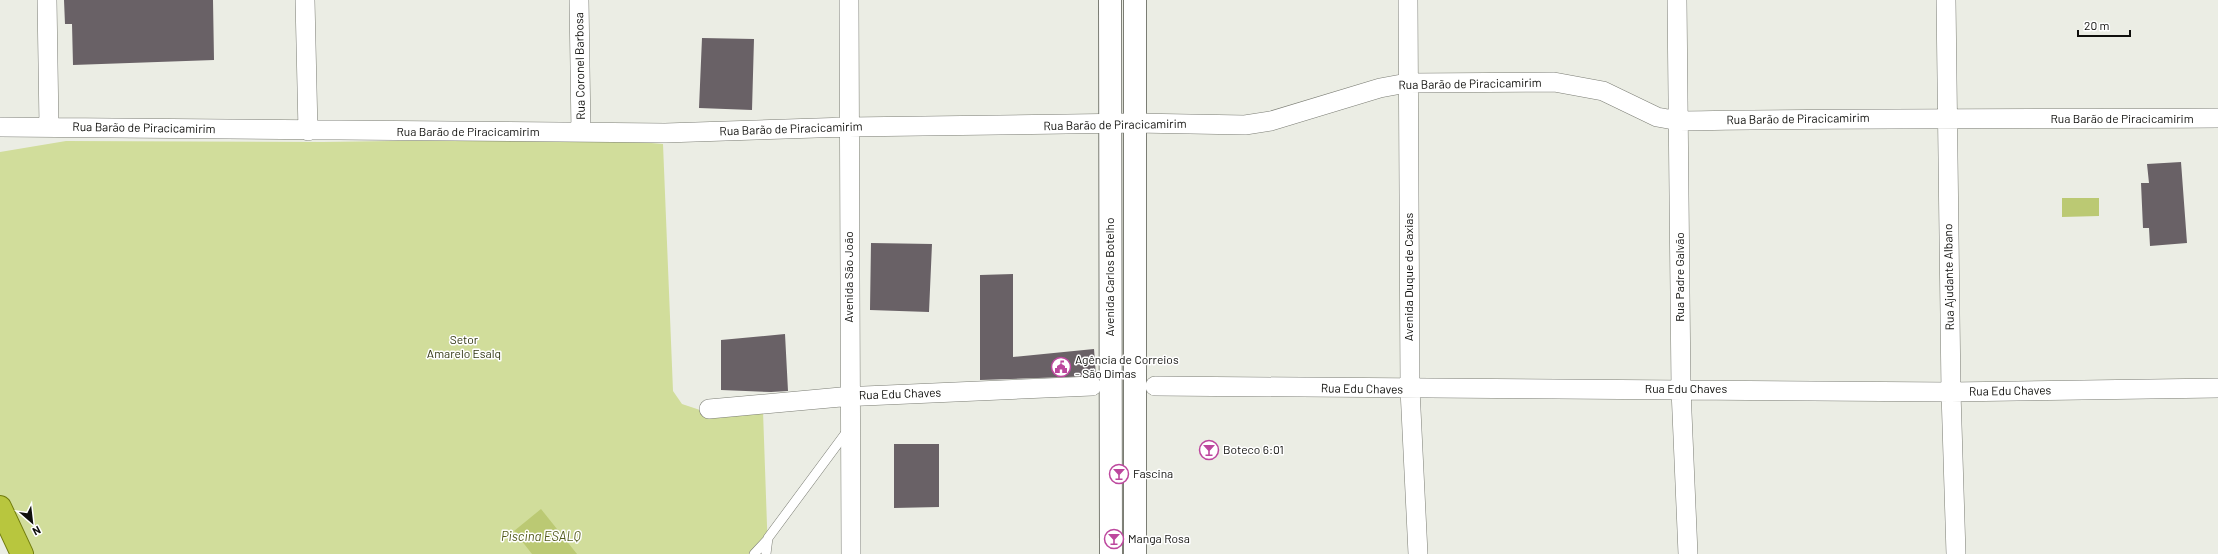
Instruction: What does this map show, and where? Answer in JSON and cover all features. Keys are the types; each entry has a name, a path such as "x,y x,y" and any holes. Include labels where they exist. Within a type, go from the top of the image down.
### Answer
{"highway":[{"path":"0,507 17,549"}],"main road":[{"name":"Avenida Carlos Botelho","path":"1110,0 1111,554"},
{"name":"Avenida Carlos Botelho","path":"1135,0 1135,554"}],"street":[{"path":"47,0 49,126"},
{"path":"305,0 308,131"},
{"name":"Rua Coronel Barbosa","path":"579,0 581,132"},
{"name":"Avenida São João","path":"849,0 848,126 851,554"},
{"name":"Avenida Duque de Caxias","path":"1408,0 1407,83 1410,389 1418,554"},
{"name":"Rua Padre Galvão","path":"1677,0 1681,389 1688,554"},
{"name":"Rua Ajudante Albano","path":"1946,0 1951,392 1956,554"},
{"name":"Rua Barão de Piracicamirim","path":"0,127 49,126 308,131 665,133 848,126 1111,125 1134,123 1245,124 1271,122 1380,88 1407,83 1554,82 1602,91 1657,117 1679,121 1846,118 1947,120 2218,118"},
{"name":"Rua Edu Chaves","path":"709,409 850,396 1092,386"},
{"name":"Rua Edu Chaves","path":"1155,386 1951,392 2218,388"}],"lane":[{"path":"754,554 768,538 847,430 851,428"},
{"path":"766,554 768,538"}],"green space":[{"name":"Setor Amarelo Esalq","path":"593,138 663,144 673,391 682,404 700,410 763,411 768,554 31,554 0,501 0,152 66,141 323,142"}],"water":[{"path":"2062,198 2099,198 2099,216 2062,217"},
{"name":"Piscina ESALQ","path":"541,509 577,554 532,554 514,531"}],"building":[{"path":"64,0 213,0 214,60 73,65 72,24 65,24"},
{"path":"702,38 754,39 752,110 699,108"},
{"path":"2181,162 2187,243 2150,246 2149,228 2143,228 2141,183 2149,183 2147,164"},
{"path":"871,243 932,244 929,312 870,310"},
{"path":"1013,274 1013,357 1094,349 1096,376 980,380 980,275"},
{"path":"785,334 788,391 771,392 721,390 721,340"},
{"path":"894,444 939,444 939,507 894,508"}],"place":[{"name":"Agência de Correios - São Dimas","path":"1061,367"},
{"name":"Boteco 6:01","path":"1209,450"},
{"name":"Fascina","path":"1119,474"},
{"name":"Manga Rosa","path":"1114,539"}]}
